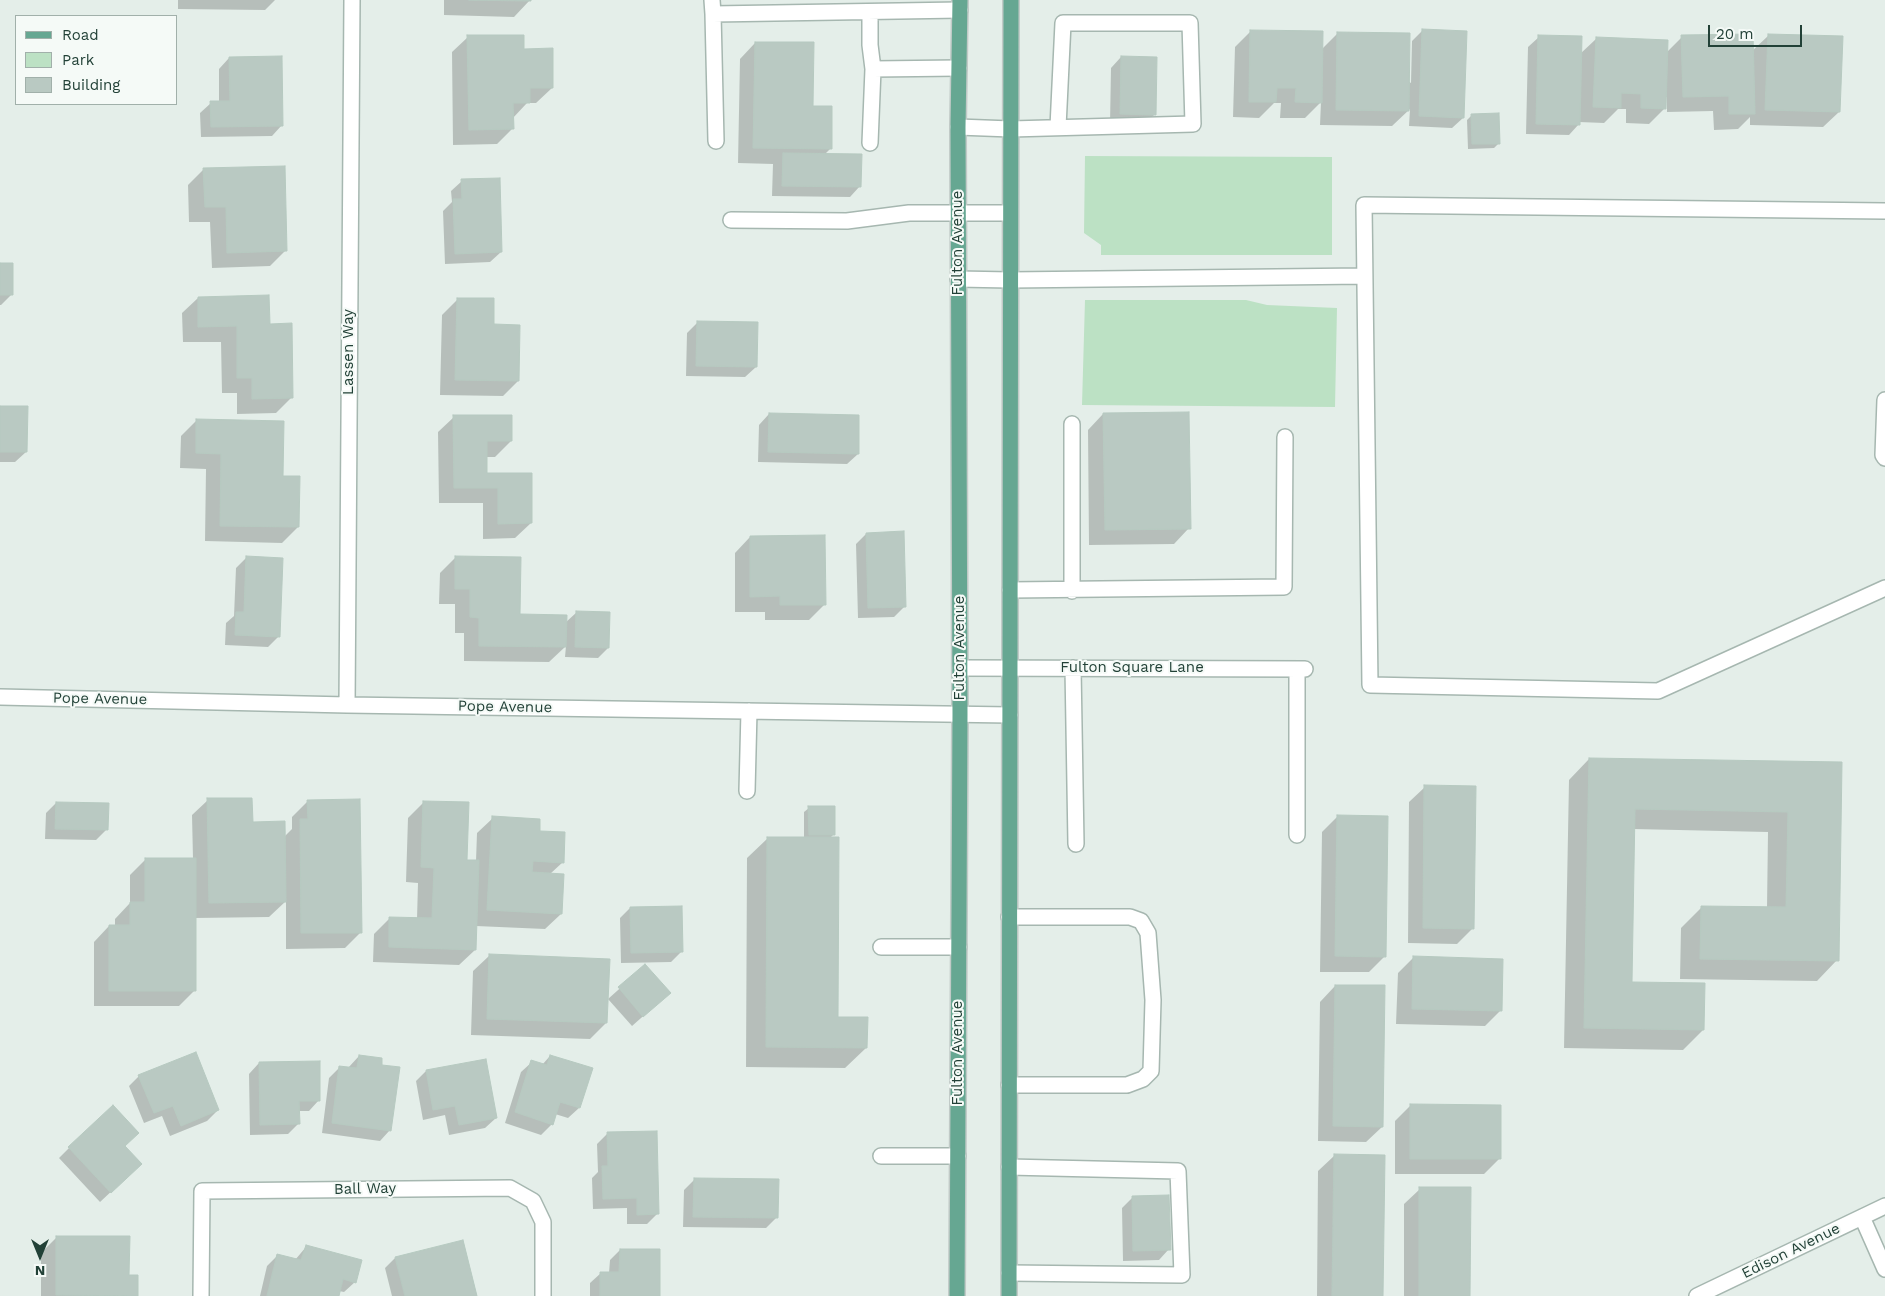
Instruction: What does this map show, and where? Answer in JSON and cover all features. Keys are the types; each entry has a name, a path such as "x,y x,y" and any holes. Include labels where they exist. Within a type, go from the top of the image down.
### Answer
{"main road":[{"path":"1009,1296 1011,0"},
{"name":"Fulton Avenue","path":"957,1296 960,714 958,128 960,5"}],"street":[{"name":"Lassen Way","path":"347,705 352,0"},
{"path":"716,140 713,7 870,12 960,5"},
{"path":"870,12 870,45 873,69 870,143"},
{"path":"958,128 1010,128 1058,127 1193,124 1190,23 1063,23 1058,127"},
{"path":"873,69 959,68"},
{"path":"1885,211 1364,206 1370,685 1658,691 1885,588"},
{"path":"731,220 847,221 909,213 1010,213"},
{"path":"958,279 1364,276"},
{"path":"1885,400 1883,455 1885,458"},
{"path":"1072,424 1072,591"},
{"path":"1010,590 1072,591 1284,587 1285,437"},
{"name":"Fulton Square Lane","path":"960,668 1301,669 1297,835"},
{"path":"1073,668 1076,844"},
{"name":"Pope Avenue","path":"0,697 347,705 1010,715"},
{"path":"747,791 749,710"},
{"path":"1009,917 1130,917 1141,921 1148,933 1152,1000 1151,1071 1143,1079 1127,1085 1009,1085"},
{"path":"881,946 959,947"},
{"path":"881,1156 958,1156"},
{"path":"1009,1167 1178,1170 1182,1275 1009,1273"},
{"name":"Ball Way","path":"201,1296 202,1191 510,1188 533,1201 543,1222 543,1296"},
{"name":"Edison Avenue","path":"1697,1296 1885,1206"},
{"path":"1862,1217 1885,1269"}],"green space":[{"path":"1085,156 1332,157 1332,255 1101,255 1101,245 1084,233"},
{"path":"1085,300 1246,300 1267,305 1337,308 1335,407 1082,405"}],"building":[{"path":"469,0 531,0 531,1"},
{"path":"1422,29 1467,31 1464,118 1419,116"},
{"path":"1250,30 1323,31 1322,103 1295,102 1296,88 1277,88 1276,102 1249,102"},
{"path":"1337,32 1410,33 1409,111 1336,110"},
{"path":"1753,34 1755,114 1729,114 1729,96 1683,97 1681,35"},
{"path":"1768,34 1843,36 1840,112 1765,110"},
{"path":"467,35 524,35 524,49 553,48 553,88 530,88 530,103 513,103 514,129 469,130"},
{"path":"1538,35 1582,36 1580,125 1536,124"},
{"path":"1596,37 1668,40 1666,109 1641,108 1641,94 1621,93 1621,108 1593,107"},
{"path":"755,42 814,42 813,106 832,106 832,149 753,148"},
{"path":"282,56 283,126 211,127 210,101 230,101 229,57"},
{"path":"1121,56 1157,57 1156,115 1120,114"},
{"path":"1499,113 1500,144 1472,144 1471,114"},
{"path":"783,153 862,154 861,187 782,186"},
{"path":"285,166 287,251 227,253 226,207 205,207 203,168"},
{"path":"500,178 502,252 455,254 453,199 462,199 461,179"},
{"path":"0,263 13,263 13,295 0,295"},
{"path":"269,295 270,324 292,323 293,398 252,399 252,378 237,378 237,326 198,327 198,297"},
{"path":"457,298 494,298 494,324 520,325 519,381 455,380"},
{"path":"697,321 758,322 757,367 696,366"},
{"path":"0,406 28,406 27,452 0,452"},
{"path":"1189,412 1191,529 1105,530 1103,413"},
{"path":"769,413 859,415 859,454 768,452"},
{"path":"453,415 512,415 512,441 487,441 487,473 532,473 532,523 498,524 498,488 454,488"},
{"path":"196,419 284,421 283,476 300,476 299,527 220,526 221,454 196,453"},
{"path":"904,531 906,607 868,608 866,533"},
{"path":"825,535 826,605 780,605 780,596 750,597 750,536"},
{"path":"246,556 283,558 280,637 235,635 236,612 244,612"},
{"path":"455,556 521,557 520,614 567,615 566,647 479,646 479,618 470,617 470,589 455,589"},
{"path":"576,611 610,612 609,648 575,647"},
{"path":"1589,758 1842,762 1839,961 1700,959 1701,906 1786,907 1788,812 1635,809 1632,982 1705,983 1704,1030 1584,1028"},
{"path":"1424,785 1476,786 1474,929 1423,928"},
{"path":"207,798 252,798 253,822 285,821 286,902 209,903"},
{"path":"360,799 362,933 301,933 300,819 308,819 307,800"},
{"path":"423,801 469,802 467,860 479,860 476,950 389,947 389,917 432,918 434,868 421,867"},
{"path":"56,802 109,803 108,830 55,829"},
{"path":"808,806 835,806 835,835 809,835"},
{"path":"1337,815 1388,816 1386,957 1335,956"},
{"path":"492,816 540,819 540,831 565,832 564,863 533,861 532,872 564,874 562,914 487,910"},
{"path":"767,837 839,837 838,1017 868,1017 867,1048 766,1047"},
{"path":"145,858 196,858 196,991 109,991 109,925 130,925 130,902 145,902"},
{"path":"682,906 683,952 631,953 630,907"},
{"path":"489,954 610,959 607,1023 487,1019"},
{"path":"1413,956 1503,959 1502,1011 1412,1009"},
{"path":"645,964 671,993 643,1017 618,987"},
{"path":"1335,985 1385,985 1383,1127 1333,1126"},
{"path":"196,1052 219,1110 181,1126 173,1106 154,1113 138,1075"},
{"path":"359,1055 382,1058 382,1065 400,1067 391,1131 332,1123 339,1066 357,1068"},
{"path":"550,1055 593,1068 580,1108 560,1102 553,1125 515,1112 531,1060 547,1065"},
{"path":"486,1059 497,1118 459,1125 455,1106 433,1110 426,1070"},
{"path":"320,1061 320,1101 299,1101 300,1124 260,1125 259,1062"},
{"path":"1410,1104 1501,1105 1501,1159 1410,1159"},
{"path":"113,1105 139,1133 125,1146 142,1164 111,1193 68,1147"},
{"path":"657,1131 659,1214 637,1215 637,1198 603,1199 602,1166 608,1166 607,1132"},
{"path":"1334,1154 1385,1155 1383,1296 1332,1296"},
{"path":"694,1178 779,1179 778,1218 693,1217"},
{"path":"1419,1187 1471,1187 1470,1296 1419,1296"},
{"path":"1169,1195 1171,1250 1133,1251 1132,1196"},
{"path":"56,1236 130,1236 129,1275 138,1275 138,1296 56,1295"},
{"path":"463,1240 477,1296 405,1296 395,1257"},
{"path":"306,1245 362,1260 356,1283 343,1279 339,1296 267,1296 277,1254 301,1260"},
{"path":"620,1249 660,1249 660,1296 600,1296 600,1272 619,1272"}]}
